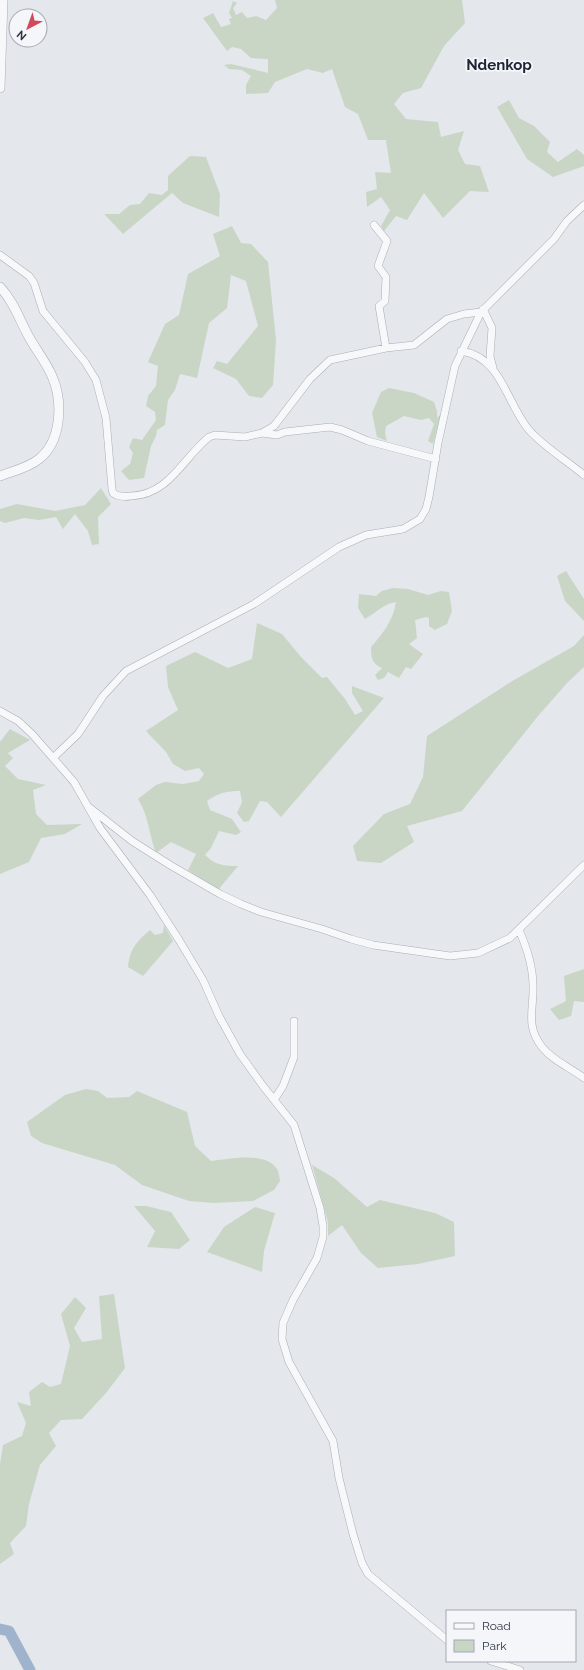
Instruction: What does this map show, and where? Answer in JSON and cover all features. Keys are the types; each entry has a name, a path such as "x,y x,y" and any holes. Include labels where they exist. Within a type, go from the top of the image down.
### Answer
{"street":[{"path":"0,88 3,0"},
{"path":"54,757 78,734 103,696 126,670 254,604 339,547 366,535 403,530 414,524 426,509 455,366 461,351 482,311 554,239 567,221 584,205"},
{"path":"374,224 387,241 378,266 386,277 387,282 385,301 379,306 386,348"},
{"path":"0,254 29,276 34,283 42,311 85,362 96,380 106,418 112,489 116,495 137,496 158,488 176,474 209,437 215,435 245,437 262,433 279,422 310,379 330,360 386,348 414,345 447,319 482,311"},
{"path":"0,286 15,308 29,337 52,376 58,391 59,401 56,429 47,450 34,462 0,476"},
{"path":"482,311 492,328 490,351 493,368 529,430 584,475"},
{"path":"461,351 476,356 493,368"},
{"path":"262,433 277,435 294,430 330,427 342,430 368,441 436,460"},
{"path":"0,711 18,721 54,757 74,782 100,828 161,910 203,980 219,1016 252,1072 294,1125 320,1208 323,1226 322,1245 317,1258 293,1300 283,1323 284,1348 290,1362 333,1440 339,1478 353,1534 362,1563 368,1574 446,1639"},
{"path":"88,806 152,854 220,894 262,912 322,928 351,940 389,948 457,956 478,953 496,946 510,938 519,930 584,865"},
{"path":"519,930 528,951 531,966 534,987 530,1014 537,1038 548,1054 584,1078"},
{"path":"274,1100 283,1086 294,1057 294,1021"},
{"path":"494,1662 520,1670"}],"green space":[{"path":"275,0 462,0 465,23 444,46 421,88 403,93 394,104 406,119 438,122 441,137 464,131 458,150 465,164 480,166 489,192 470,191 443,218 424,193 407,220 396,216 384,231 381,226 390,210 381,197 367,207 366,192 377,189 375,172 391,173 386,140 368,140 358,114 345,107 332,69 323,73 307,69 275,82 268,93 246,94 246,85 251,76 242,70 229,69 224,65 231,64 268,73 268,59 251,58 241,49 232,47 227,51 203,18 213,13 221,27 231,24 229,19 232,18 229,13 233,1 237,3 233,8 236,15 242,12 247,18 256,16 266,20 277,8"},
{"path":"509,100 519,118 534,126 550,142 547,152 558,162 577,149 584,155 584,166 553,177 527,159 497,107"},
{"path":"190,156 206,157 220,194 219,217 183,203 172,193 123,234 104,214 119,214 130,205 140,204 149,193 162,195 168,190 168,176"},
{"path":"232,226 241,243 251,244 268,262 276,340 273,385 262,398 249,396 236,379 213,368 217,361 227,364 258,326 246,281 231,275 227,308 209,323 197,378 180,374 175,390 168,400 165,425 157,430 151,446 144,478 129,480 121,471 130,464 133,453 129,447 133,438 142,440 156,420 155,412 146,406 148,396 156,386 158,366 148,362 165,324 179,315 188,274 220,256 213,234"},
{"path":"389,388 414,393 434,402 437,411 437,418 441,414 433,444 428,441 434,424 429,418 421,420 404,416 386,426 385,433 387,441 377,437 372,413 381,392"},
{"path":"101,488 111,504 98,517 99,544 92,545 88,531 75,514 63,529 56,517 39,520 24,518 5,523 0,521 0,509 17,504 55,511 85,505"},
{"path":"566,571 584,599 584,621 565,601 557,576"},
{"path":"393,588 408,589 428,595 441,591 449,592 452,611 447,624 435,630 429,626 429,618 426,617 415,620 417,638 409,644 423,654 411,669 406,667 399,678 388,672 384,678 378,680 375,675 382,668 374,662 371,654 371,647 387,626 393,615 396,602 384,606 365,619 358,608 359,594 376,596 382,591"},
{"path":"257,623 282,634 301,657 322,678 327,677 345,699 355,715 363,711 352,693 352,686 384,698 281,817 267,802 260,801 249,821 244,822 237,813 242,802 240,791 223,793 207,801 210,810 232,819 241,832 236,835 219,831 211,848 205,855 212,861 220,864 238,866 218,890 188,870 196,854 171,842 156,853 147,819 138,799 156,785 165,782 183,784 199,781 204,774 199,768 185,771 173,764 166,752 146,731 178,710 168,687 166,666 195,652 228,668 252,659"},
{"path":"584,635 584,667 567,683 538,716 462,811 407,826 414,842 381,863 357,861 353,846 384,814 410,804 423,777 427,736 514,680 574,646"},
{"path":"10,729 30,740 8,753 13,758 5,766 18,779 46,785 33,790 36,814 47,825 82,824 65,834 41,838 29,862 0,874 0,742"},
{"path":"164,925 173,941 143,976 128,967 130,955 137,942 150,930 155,935 163,933"},
{"path":"584,969 584,1002 574,1001 571,1016 559,1020 550,1009 566,1001 564,976"},
{"path":"86,1089 98,1091 107,1098 129,1097 137,1091 187,1112 195,1146 211,1161 237,1158 256,1158 264,1160 271,1163 277,1169 280,1181 274,1190 253,1201 214,1203 189,1201 142,1185 115,1165 42,1143 31,1136 27,1122 65,1095"},
{"path":"312,1165 334,1178 367,1207 380,1200 435,1213 454,1222 455,1256 418,1264 378,1268 361,1253 342,1225 328,1236 328,1222"},
{"path":"134,1206 146,1206 171,1212 190,1240 179,1249 147,1247 155,1231"},
{"path":"255,1207 275,1213 264,1251 262,1272 207,1252 224,1227"},
{"path":"114,1294 125,1368 106,1393 82,1419 61,1420 49,1433 56,1446 40,1465 29,1504 26,1526 10,1543 14,1554 0,1564 0,1464 3,1445 22,1436 26,1423 17,1402 31,1406 29,1392 42,1382 50,1387 61,1384 70,1346 61,1314 75,1297 86,1308 74,1328 82,1342 102,1339 99,1296"}],"waterway":[{"path":"0,1629 9,1631 30,1670"}],"district":[{"name":"Ndenkop","path":"499,65"}]}
